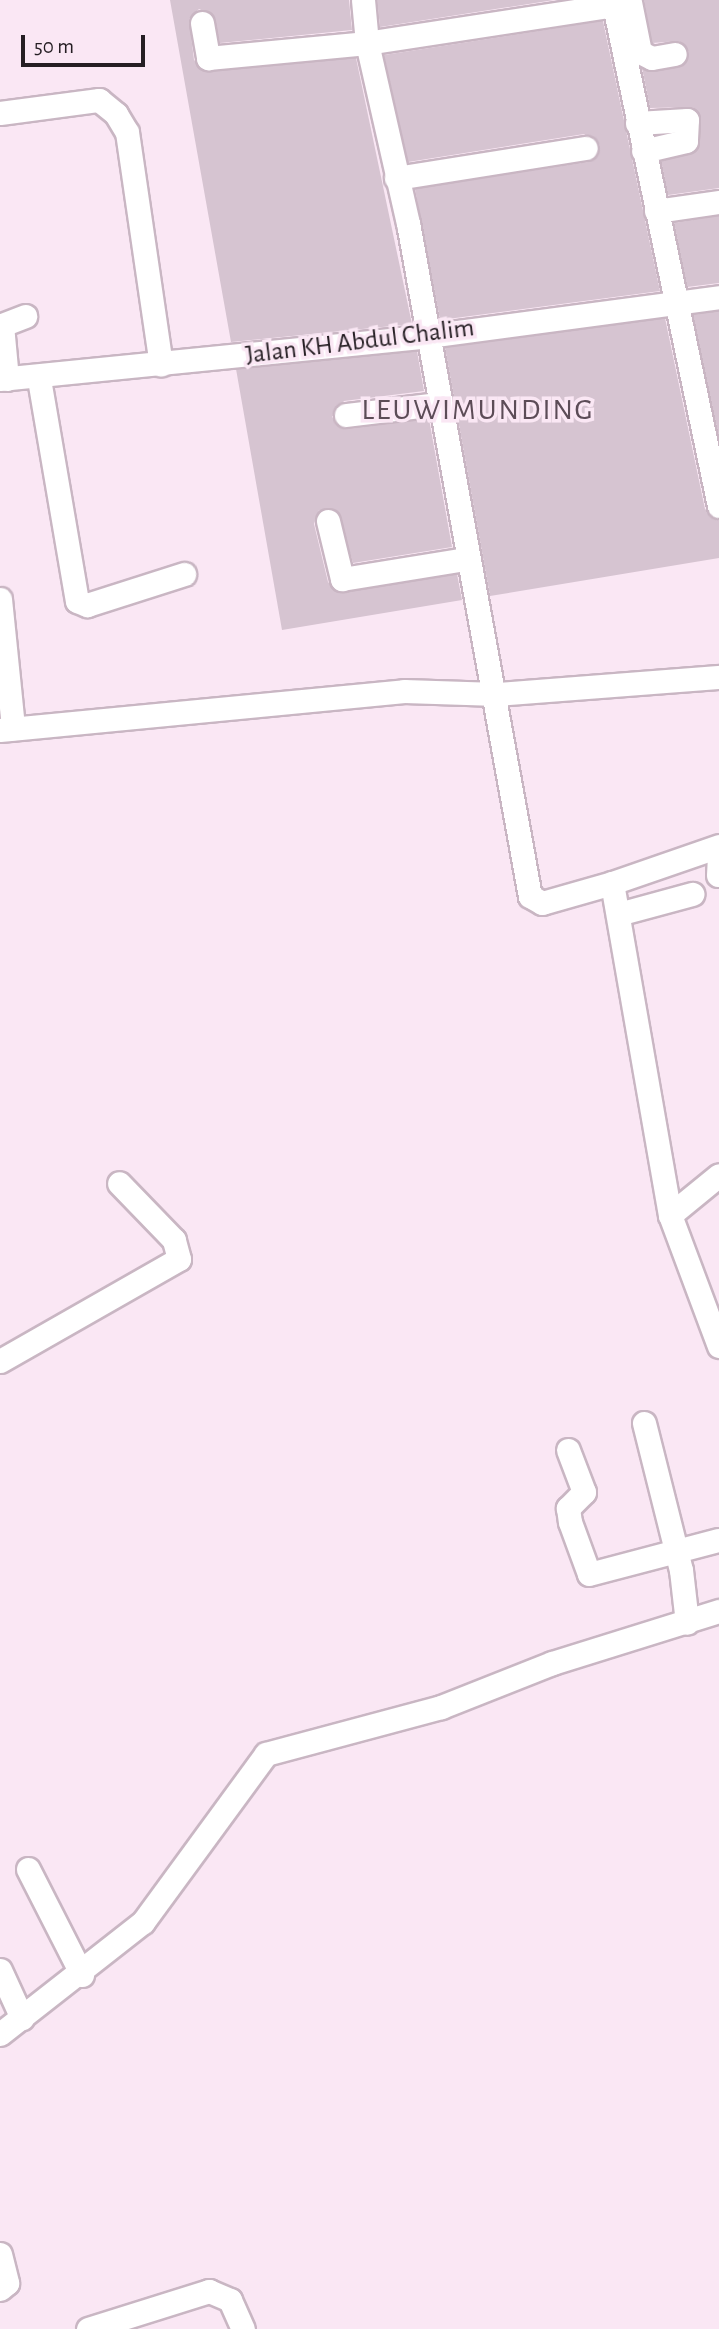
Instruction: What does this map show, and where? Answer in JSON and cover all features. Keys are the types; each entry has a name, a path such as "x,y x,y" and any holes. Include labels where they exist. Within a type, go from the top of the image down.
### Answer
{"street":[{"path":"363,0 367,43 428,336 437,404 465,559 497,694 508,799 530,896 542,903 612,883 719,846"},
{"path":"202,23 208,58 367,43 629,3"},
{"path":"629,3 640,52 652,58 675,54"},
{"path":"629,3 637,123 719,506"},
{"path":"0,113 99,100 116,114 127,132 161,365"},
{"path":"637,123 687,120 686,141 643,151"},
{"path":"396,178 586,148"},
{"path":"656,211 719,202"},
{"name":"Jalan KH Abdul Chalim","path":"4,379 39,379 428,336 719,297"},
{"path":"4,379 2,326 25,316"},
{"path":"39,379 77,601 87,605 184,574"},
{"path":"346,415 437,404"},
{"path":"328,521 342,579 465,559"},
{"path":"0,599 6,729 234,712 404,691 497,694 719,677"},
{"path":"718,874 719,856"},
{"path":"612,883 623,923 635,1022 670,1214 719,1346"},
{"path":"623,923 692,894"},
{"path":"670,1214 719,1175"},
{"path":"0,1361 179,1259 174,1240 120,1183"},
{"path":"644,1423 676,1549 687,1623"},
{"path":"568,1450 584,1492 568,1508 570,1522 589,1574 676,1549 719,1540"},
{"path":"0,2034 82,1975 143,1922 266,1754 441,1707 552,1663 719,1611"},
{"path":"28,1869 82,1975"},
{"path":"0,1970 22,2018"},
{"path":"0,2254 6,2283 0,2289"},
{"path":"88,2329 209,2291 230,2300 243,2329"}],"building":[{"path":"170,0 349,0 352,30 220,43 213,15 199,9 189,19 194,60 209,72 356,58 412,324 231,342"},
{"path":"377,0 554,0 380,27"},
{"path":"644,0 719,0 719,188 668,195 661,161 696,151 701,120 693,107 650,108 642,68 678,68 689,52 679,41 652,43"},
{"path":"603,21 660,291 440,320 415,189 588,162 600,145 584,134 408,162 384,55"},
{"path":"719,216 719,283 687,287 674,223"},
{"path":"719,311 719,438 693,315"},
{"path":"665,318 705,509 719,520 719,558 490,596 445,348"},
{"path":"417,351 424,391 344,401 332,417 348,429 429,419 452,547 353,563 338,511 319,510 314,524 328,582 337,592 457,574 462,600 282,630 236,369"}],"district":[{"name":"LEUWIMUNDING","path":"478,410"}]}
